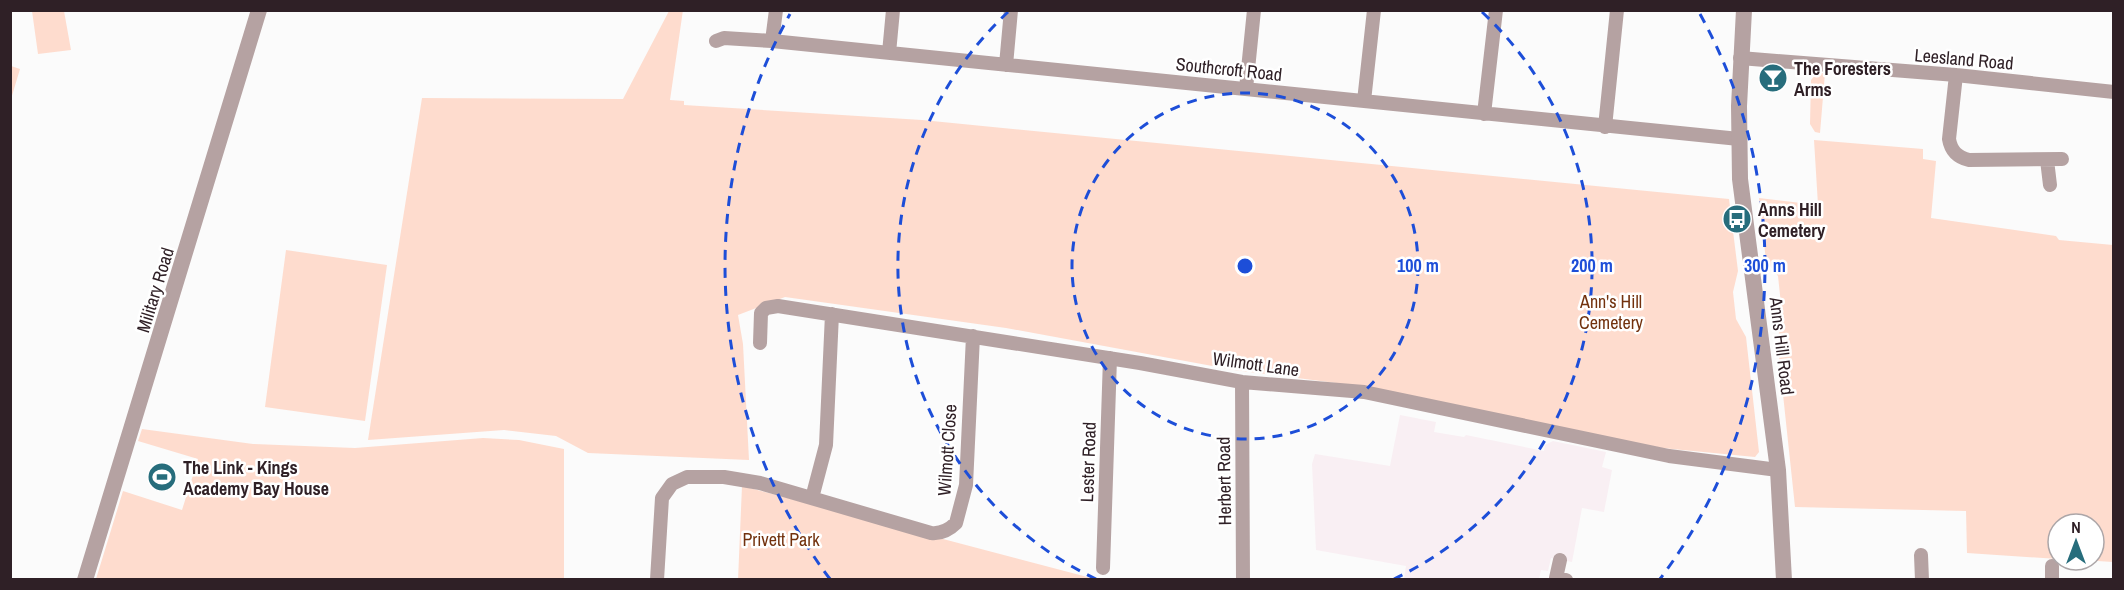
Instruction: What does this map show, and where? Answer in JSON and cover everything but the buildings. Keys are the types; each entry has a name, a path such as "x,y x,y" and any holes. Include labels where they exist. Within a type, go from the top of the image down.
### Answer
{"street":[{"name":"Military Road","path":"85,579 259,10"},
{"path":"772,42 776,10"},
{"path":"889,53 893,10"},
{"path":"1006,65 1011,10"},
{"path":"1246,89 1254,10"},
{"path":"1365,101 1374,10"},
{"path":"1484,114 1496,10"},
{"path":"1605,127 1617,10"},
{"name":"Anns Hill Road","path":"1744,10 1740,58 1741,186 1778,470 1784,579"},
{"name":"Southcroft Road","path":"716,41 724,38 889,53 1739,139"},
{"name":"Leesland Road","path":"1740,58 1956,75 2114,92"},
{"path":"1956,75 1949,139 1956,154 1969,160 2062,159"},
{"path":"2047,160 2050,185"},
{"name":"Wilmott Lane","path":"760,343 759,315 766,308 778,306 1110,358 1242,382 1365,392 1669,456 1778,470"},
{"path":"812,498 826,445 832,314"},
{"name":"Wilmott Close","path":"657,579 662,498 668,488 681,478 708,476 751,481 931,533 952,527 956,523 966,485 973,336"},
{"name":"Lester Road","path":"1103,568 1110,358"},
{"name":"Herbert Road","path":"1242,382 1243,579"},
{"path":"1921,555 1922,579"},
{"path":"1559,579 1560,560"}],"shaded area":[{"path":"1400,415 1436,422 1434,432 1464,437 1466,435 1544,451 1545,445 1553,441 1606,452 1602,467 1612,470 1604,512 1582,508 1572,562 1551,558 1548,571 1541,570 1539,579 1404,579 1406,566 1316,550 1312,464 1315,454 1390,466"}],"green space":[{"name":"Ann's Hill Cemetery","path":"683,10 670,100 684,101 684,105 922,120 1729,199 1738,271 1733,292 1736,319 1746,337 1759,452 1755,457 1662,448 1336,383 1234,370 1006,328 785,297 738,315 743,344 749,460 588,453 556,436 504,430 368,440 422,98 623,99 669,11"},
{"path":"32,11 64,11 71,50 38,54"},
{"path":"10,66 20,69 11,99"},
{"path":"1817,73 1825,73 1820,133 1815,132 1810,124 1811,80"},
{"path":"1814,140 1923,149 1923,159 1936,161 1931,218 2056,236 2059,240 2113,245 2113,562 2106,562 2106,512 2046,512 2046,558 1967,553 1966,511 1795,507 1777,338 1783,323 1778,276 1766,261 1759,198 1818,205"},
{"path":"286,250 387,265 365,421 265,407"},
{"path":"142,429 253,444 355,448 483,438 519,440 564,449 564,579 96,579 123,491 182,510 198,459 138,441"},
{"name":"Privett Park","path":"742,486 1095,579 738,580"}],"place":[{"name":"The Foresters Arms","path":"1773,78"},
{"name":"Anns Hill Cemetery","path":"1737,219"},
{"name":"The Link - Kings Academy Bay House","path":"162,477"}]}
